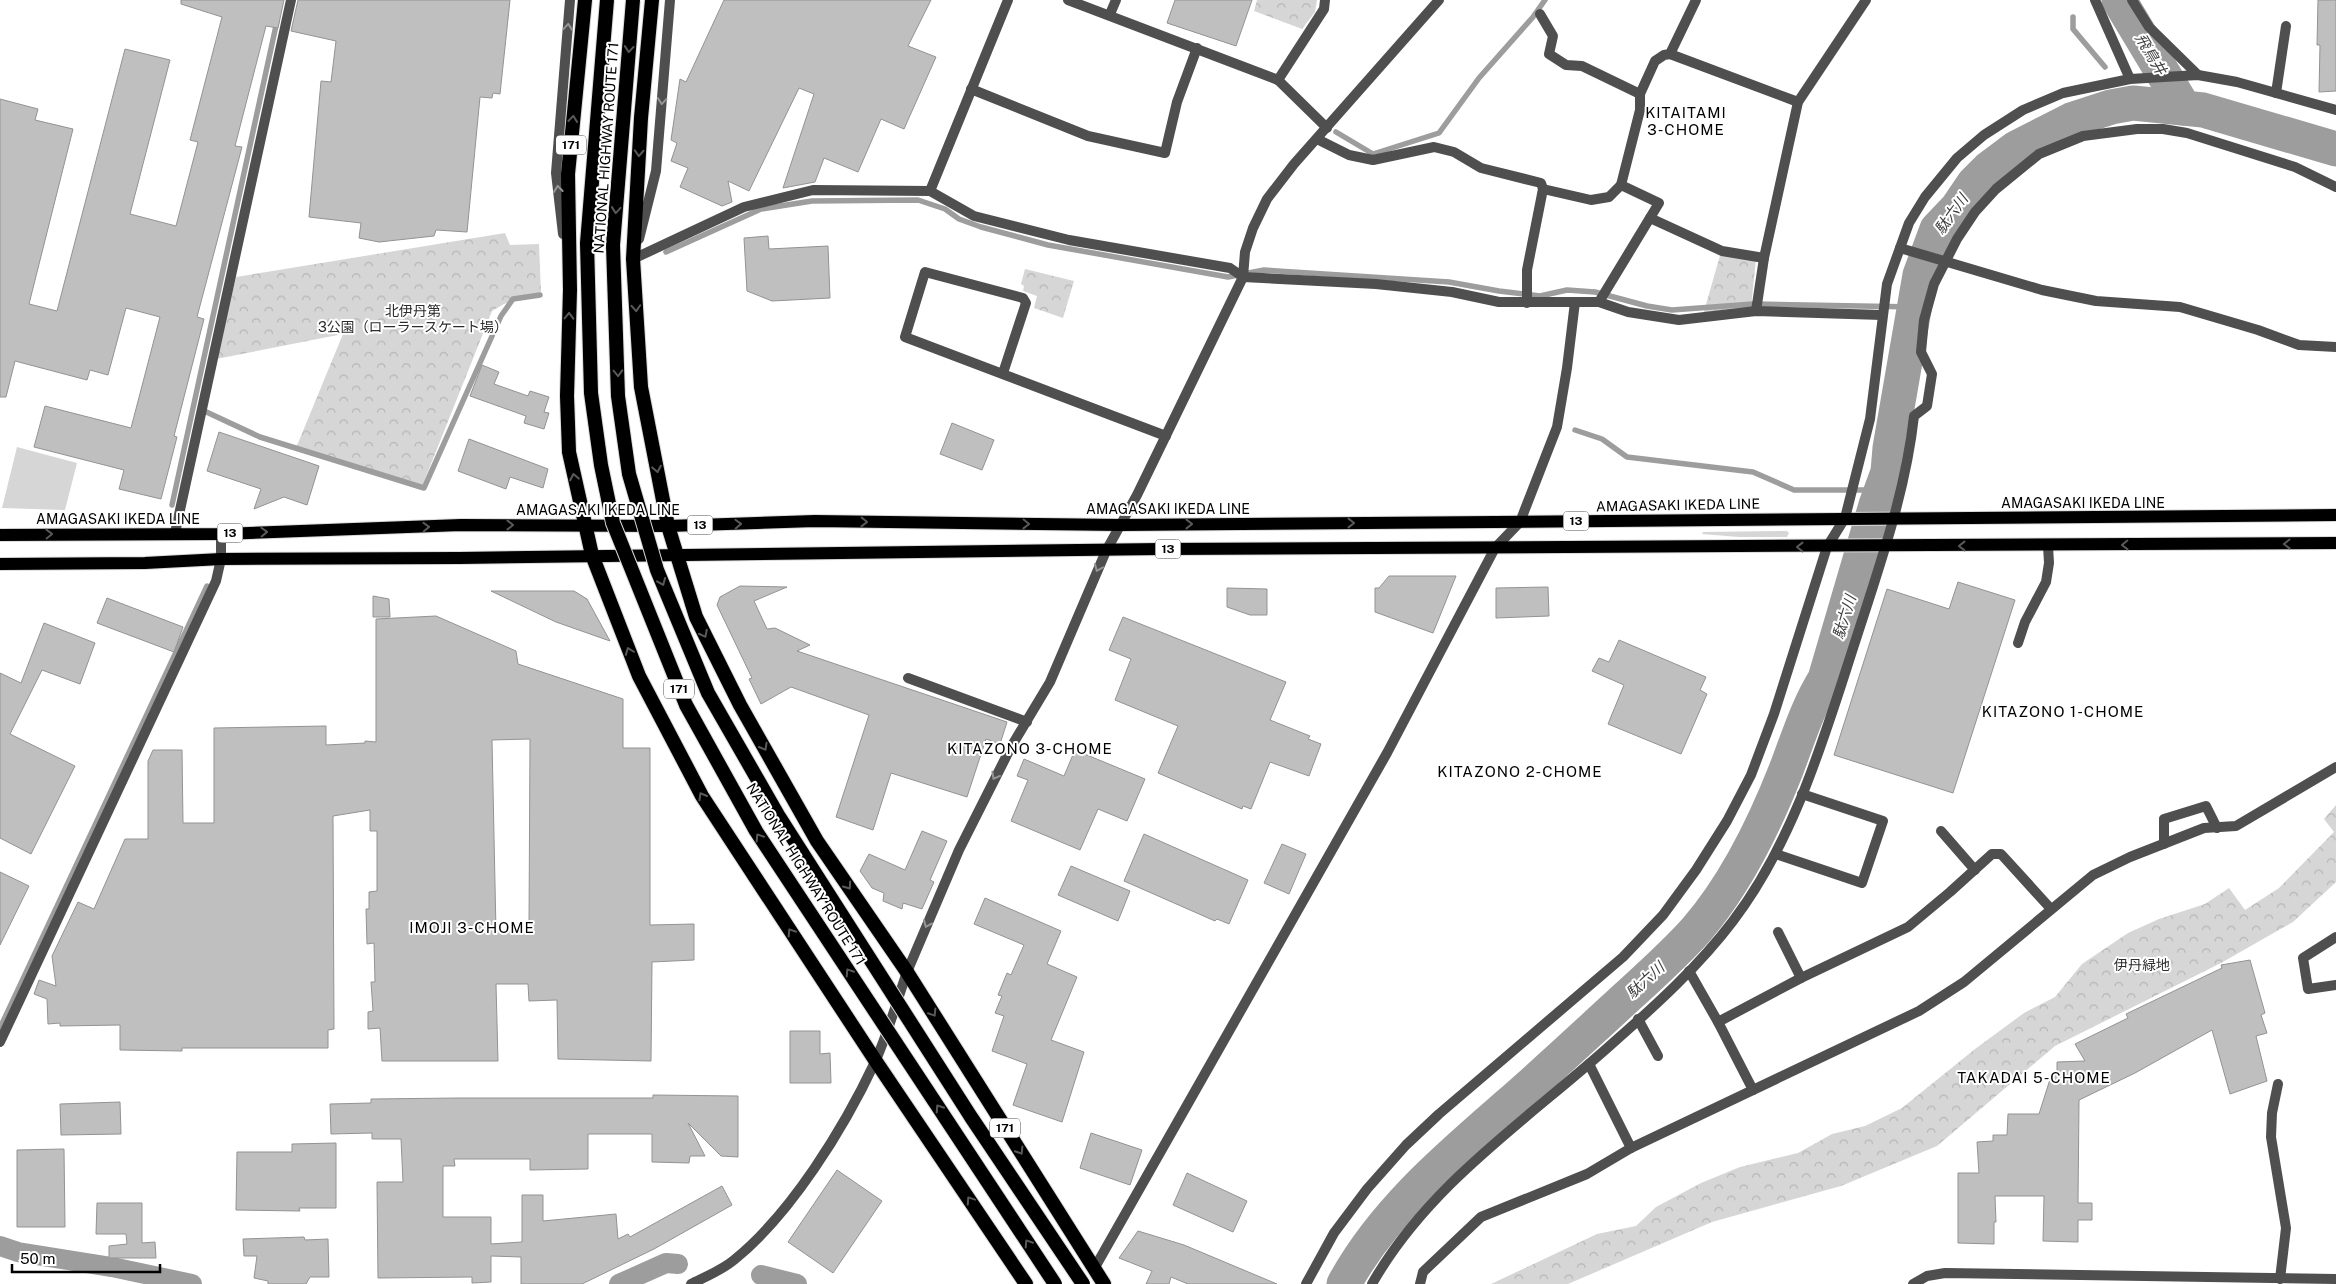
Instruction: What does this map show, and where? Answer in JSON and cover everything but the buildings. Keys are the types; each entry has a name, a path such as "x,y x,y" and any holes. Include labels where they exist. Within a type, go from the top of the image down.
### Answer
{"highway":[{"name":"171","path":"585,0 568,174 570,290 567,396 569,452 592,555 638,676 702,796 875,1060 1026,1284"},
{"name":"NATIONAL HIGHWAY ROUTE 171","path":"607,0 587,243 591,393 600,465 613,523 686,705 756,832 1055,1284"},
{"name":"NATIONAL HIGHWAY ROUTE 171","path":"634,0 613,245 618,396 629,474 657,570 708,693 774,808 972,1116 1083,1284"},
{"name":"171","path":"652,0 641,118 633,259 641,387 668,526 696,617 740,705 817,841 907,972 1104,1284"}],"main road":[{"name":"AMAGASAKI IKEDA LINE","path":"0,535 175,532 221,534 461,525 668,526 815,521 1121,526 2336,515"},
{"name":"13","path":"0,564 221,559 460,558 592,555 676,556 1106,551 2336,543"}],"street":[{"path":"175,532 291,0"},
{"path":"570,0 556,173 570,290"},
{"path":"633,259 656,171 670,0"},
{"path":"930,192 1008,0"},
{"path":"1068,0 1110,14 1278,80 1327,128"},
{"path":"1110,14 1116,0"},
{"path":"1278,80 1324,9 1325,0"},
{"path":"691,1284 733,1261 757,1239 788,1203 849,1112 875,1060 907,972 959,850 987,792 1050,682 1106,551 1121,526 1166,436 1243,277 1245,252 1253,228 1267,199 1294,164 1439,0"},
{"path":"1670,54 1696,0"},
{"path":"1756,311 1764,258 1798,102 1866,0"},
{"path":"2095,0 2130,79"},
{"path":"2132,0 2149,27 2198,75"},
{"path":"1540,14 1553,36 1548,54 1566,65 1582,66 1640,94"},
{"path":"2276,93 2286,26"},
{"path":"971,89 1088,136 1165,153 1177,102 1197,48"},
{"path":"1543,189 1591,200 1609,197 1621,185 1640,110 1640,94 1655,61 1664,55 1670,54 1798,102"},
{"path":"1306,1284 1334,1233 1367,1189 1406,1145 1439,1114 1623,957 1663,915 1696,870 1727,821 1751,775 1802,633 1827,547 1845,518 1870,419 1878,367 1882,315 1888,284 1900,248 1909,223 1925,197 1957,158 1984,135 2023,110 2063,93 2130,79 2198,75 2237,82 2336,110"},
{"path":"1372,1284 1387,1257 1427,1208 1457,1176 1589,1064 1689,972 1733,921 1776,854 1802,794 1845,673 1894,518 1914,416 1927,406 1932,374 1921,352 1924,320 1934,284 1957,239 1975,212 1996,189 2039,154 2083,136 2137,129 2163,129 2187,134 2295,167 2336,186"},
{"path":"1317,139 1349,155 1373,160 1434,147 1454,152 1482,168 1541,183 1543,189 1527,270 1527,303"},
{"path":"1599,302 1659,203 1621,185"},
{"path":"633,259 744,207 813,190 930,192 974,216 1069,240 1230,268 1243,277 1376,284 1452,292 1500,302 1599,302 1628,312 1679,320 1756,311 1882,315"},
{"path":"1650,218 1722,251 1764,258"},
{"path":"1900,248 2042,290 2096,301 2180,307 2258,330 2299,345 2336,347"},
{"path":"1003,373 1026,303 1023,298 926,272 905,337 1166,436"},
{"path":"1094,1269 1387,753 1495,548 1520,522 1557,427 1575,302"},
{"path":"0,1042 216,581 221,559 221,534"},
{"path":"2018,643 2025,622 2046,582 2049,563 2048,546"},
{"path":"926,685 930,674"},
{"path":"908,678 1027,722"},
{"path":"1420,1284 1423,1272 1481,1217 1587,1174 1631,1148 1919,1010 1964,982 2093,874 2204,828 2236,826 2336,767"},
{"path":"1776,854 1866,884 1883,821 1802,794"},
{"path":"2164,844 2164,818 2206,806 2217,828"},
{"path":"1941,831 1975,870"},
{"path":"1718,1022 1801,978 1908,927 1992,854 2001,854 2051,909"},
{"path":"1778,932 1801,978"},
{"path":"2336,937 2302,958 2308,989 2336,985"},
{"path":"1689,972 1718,1022 1753,1090"},
{"path":"1638,1020 1658,1056"},
{"path":"1589,1064 1631,1148"},
{"path":"2278,1084 2272,1113 2271,1137 2286,1228 2280,1279"},
{"path":"1913,1284 1927,1276 1945,1273 2336,1280"}],"green space":[{"path":"1257,0 1317,0 1315,12 1302,29 1254,11"},
{"name":"北伊丹第 3公園（ローラースケート場）","path":"505,233 510,245 539,244 541,292 504,304 492,311 421,489 296,448 343,334 216,359 236,277"},
{"path":"1721,252 1756,259 1751,308 1703,315"},
{"path":"1025,269 1074,281 1063,318 1034,308 1037,296 1023,291 1024,286 1021,284"},
{"path":"17,447 77,463 65,510 2,508"},
{"path":"1787,531 1789,533 1787,537 1739,537 1702,534 1703,532"},
{"name":"伊丹緑地","path":"2336,805 2336,882 2293,922 2221,963 2055,1046 1937,1146 1841,1186 1712,1222 1568,1284 1491,1284 1597,1234 1636,1226 1656,1207 1701,1183 1740,1167 1798,1153 1832,1134 1865,1126 1902,1108 1975,1049 2024,1013 2055,997 2082,964 2128,933 2159,919 2205,904 2229,888 2245,910 2279,888 2334,832 2324,819"}],"waterway":[{"path":"1336,132 1373,154 1439,133 1479,78 1533,17 1545,0"},
{"name":"飛鳥井","path":"2119,0 2184,108"},
{"path":"2073,17 2073,29 2105,67"},
{"path":"172,505 277,21"},
{"name":"駄六川","path":"1344,1284 1378,1233 1418,1187 1462,1145 1549,1069 1647,979 1696,930 1724,893 1748,854 1786,770 1808,712 1825,679 1876,505 1888,472 1890,448 1920,275 1937,229 1957,208 1974,183 1988,169 2016,148 2071,120 2111,107 2133,103 2203,110 2336,149"},
{"path":"666,252 761,209 812,201 918,200 945,209 959,219 981,227 1048,245 1228,277 1264,270 1449,282 1540,296 1567,290 1595,292 1647,306 1672,310 1753,304 1915,307"},
{"path":"200,409 260,437 424,488 501,316 513,299 540,295"},
{"path":"1575,430 1602,439 1627,457 1753,472 1794,490 1882,490"},
{"path":"0,1028 207,586"},
{"path":"0,1246 18,1252 112,1267 192,1284"},
{"path":"619,1284 666,1263 678,1264"},
{"path":"761,1275 797,1284"}],"district":[{"name":"KITAITAMI 3-CHOME","path":"1686,120"},
{"name":"KITAZONO 1-CHOME","path":"2063,711"},
{"name":"KITAZONO 3-CHOME","path":"1030,748"},
{"name":"KITAZONO 2-CHOME","path":"1520,771"},
{"name":"IMOJI 3-CHOME","path":"472,927"},
{"name":"TAKADAI 5-CHOME","path":"2034,1077"}]}
